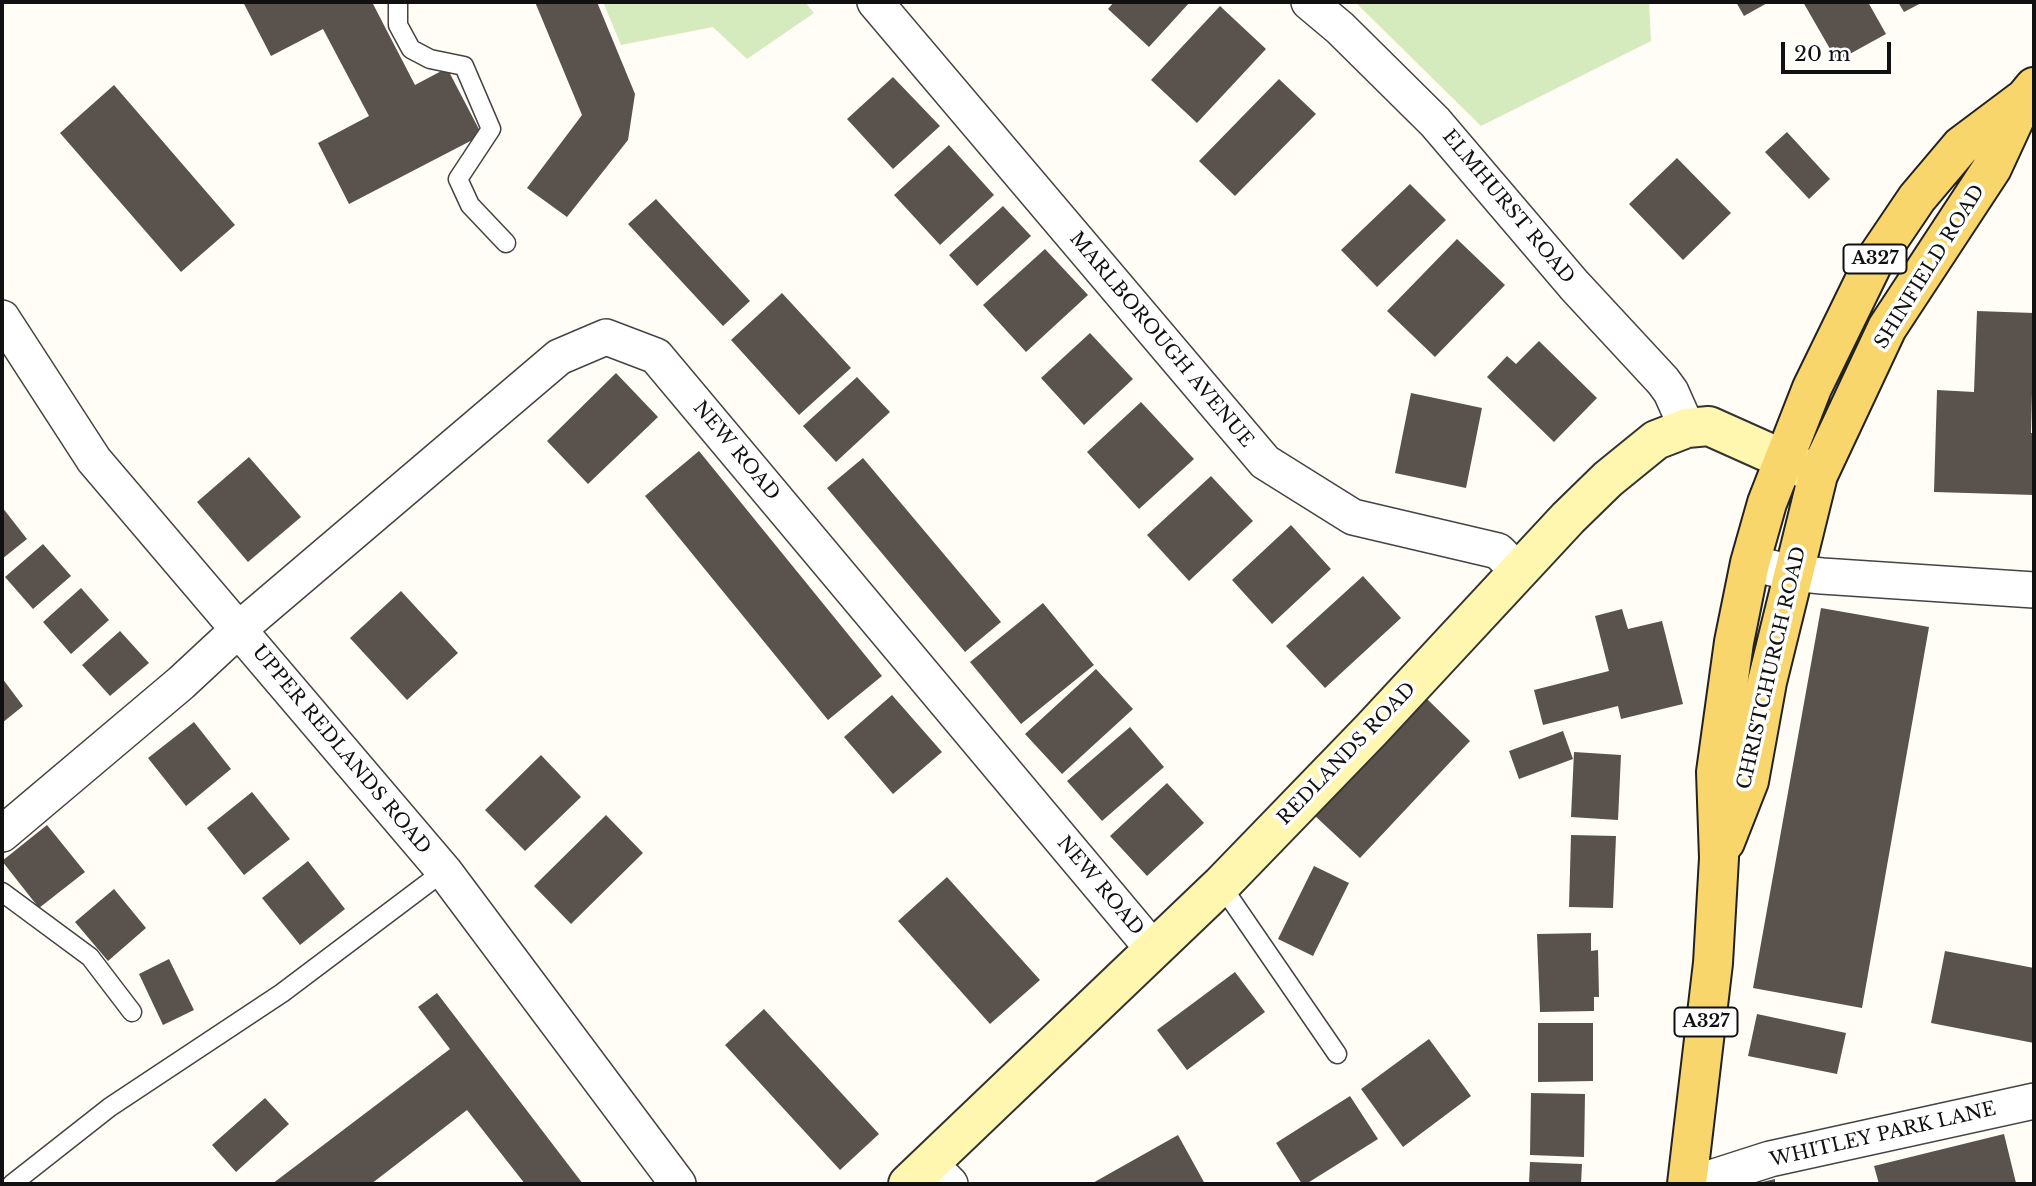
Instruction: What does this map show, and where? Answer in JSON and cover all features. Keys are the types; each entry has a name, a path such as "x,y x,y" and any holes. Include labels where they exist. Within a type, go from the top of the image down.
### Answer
{"main road":[{"name":"SHINFIELD ROAD","path":"1782,460 1817,377 1873,263 1917,198 1961,146 2029,92"},
{"name":"SHINFIELD ROAD","path":"1818,475 1887,328 1992,168 2029,92"},
{"name":"CHRISTCHURCH ROAD","path":"1687,1184 1713,963 1719,858 1716,772 1731,663 1750,563 1782,460"},
{"name":"CHRISTCHURCH ROAD","path":"1719,858 1749,781 1767,682 1818,475"}],"street":[{"name":"MARLBOROUGH AVENUE","path":"875,2 1265,462 1353,517 1498,551 1519,572"},
{"name":"ELMHURST ROAD","path":"1309,2 1340,28 1435,122 1574,285 1663,381 1671,392 1687,428"},
{"name":"UPPER REDLANDS ROAD","path":"2,318 94,460 444,871 678,1184"},
{"name":"NEW ROAD","path":"2,834 559,357 606,337 656,356 1154,950"},
{"name":"REDLANDS ROAD","path":"929,1177 1221,885 1371,730 1568,517 1608,479 1656,440 1687,428 1709,426 1818,475"},
{"path":"1750,563 1793,573 2034,590"},
{"name":"WHITLEY PARK LANE","path":"1692,1184 1770,1159 2034,1101"}],"lane":[{"path":"398,2 398,25 411,49 430,59 464,65 491,129 458,179 470,205 506,243"},
{"path":"12,1184 110,1107 282,993 444,871"},
{"path":"1221,885 1337,1054"},
{"path":"2,892 90,957 132,1012"}],"green space":[{"path":"603,2 805,2 814,13 747,59 713,27 621,45"},
{"path":"1355,2 1649,2 1651,41 1481,126"}],"building":[{"path":"243,2 372,2 415,85 447,68 482,135 349,204 318,143 369,116 323,29 271,56"},
{"path":"535,2 597,2 635,94 628,140 567,217 527,188 582,115"},
{"path":"1114,2 1190,2 1149,47 1108,9"},
{"path":"1736,2 1769,2 1744,16"},
{"path":"1803,2 1868,2 1886,34 1837,61"},
{"path":"1898,2 1923,2 1904,12"},
{"path":"1220,6 1266,49 1197,123 1151,80"},
{"path":"893,77 940,126 893,169 847,119"},
{"path":"1279,79 1316,114 1235,196 1199,161"},
{"path":"114,85 235,225 181,272 60,133"},
{"path":"1787,132 1830,179 1809,199 1765,152"},
{"path":"949,145 994,195 940,245 894,195"},
{"path":"1677,158 1731,213 1683,260 1629,204"},
{"path":"1410,184 1446,220 1377,287 1341,250"},
{"path":"656,199 750,301 723,326 628,224"},
{"path":"1003,206 1031,236 977,286 949,255"},
{"path":"1457,239 1505,285 1435,357 1387,311"},
{"path":"1045,249 1088,295 1026,352 983,305"},
{"path":"782,293 851,368 799,415 731,340"},
{"path":"1977,311 2034,313 2031,433 2034,433 2034,495 1934,492 1937,390 1974,392"},
{"path":"1090,333 1133,379 1084,425 1041,378"},
{"path":"1539,341 1597,398 1554,442 1487,377 1507,356 1516,364"},
{"path":"616,373 658,417 588,484 547,441"},
{"path":"857,377 890,412 836,462 803,426"},
{"path":"1411,393 1482,408 1466,488 1395,473"},
{"path":"1141,402 1194,459 1139,509 1087,452"},
{"path":"699,451 882,676 828,720 645,496"},
{"path":"249,457 301,517 248,562 197,502"},
{"path":"863,458 1001,622 965,652 827,488"},
{"path":"1211,476 1253,521 1189,581 1147,535"},
{"path":"2,507 27,539 2,559"},
{"path":"1291,525 1331,569 1272,624 1232,580"},
{"path":"43,544 71,576 33,609 5,577"},
{"path":"1363,576 1401,618 1325,688 1286,646"},
{"path":"81,588 109,620 71,654 43,622"},
{"path":"401,591 458,653 407,700 350,638"},
{"path":"1043,603 1094,665 1021,724 970,662"},
{"path":"1821,608 1929,627 1862,1008 1753,988"},
{"path":"1622,609 1628,629 1662,621 1683,704 1621,719 1618,706 1543,725 1534,690 1609,671 1595,616"},
{"path":"120,631 149,663 110,696 82,665"},
{"path":"1096,669 1133,709 1062,774 1025,734"},
{"path":"2,678 23,706 2,723"},
{"path":"892,695 942,752 893,794 844,737"},
{"path":"1425,697 1470,741 1360,858 1314,815"},
{"path":"194,722 231,769 186,806 148,758"},
{"path":"1130,727 1164,767 1102,821 1067,781"},
{"path":"1563,731 1573,759 1519,779 1509,751"},
{"path":"1574,752 1621,755 1618,820 1571,817"},
{"path":"541,755 581,797 525,851 485,810"},
{"path":"1167,783 1204,823 1147,876 1110,836"},
{"path":"252,792 290,839 244,875 207,828"},
{"path":"606,815 643,853 571,924 534,886"},
{"path":"47,825 85,872 39,908 2,861"},
{"path":"1571,835 1616,836 1613,908 1569,907"},
{"path":"308,861 345,909 300,945 262,898"},
{"path":"1314,866 1349,883 1313,956 1278,939"},
{"path":"947,877 1040,980 990,1024 898,921"},
{"path":"114,889 146,928 108,961 75,922"},
{"path":"1591,933 1591,951 1598,950 1599,997 1594,997 1594,1011 1540,1012 1537,934"},
{"path":"1945,951 2034,968 2034,1043 1931,1023"},
{"path":"169,959 194,1010 163,1025 139,974"},
{"path":"1235,972 1265,1012 1187,1070 1157,1030"},
{"path":"437,993 583,1184 525,1184 467,1110 371,1184 272,1184 450,1049 418,1007"},
{"path":"764,1009 879,1134 840,1170 725,1045"},
{"path":"1757,1014 1846,1033 1837,1074 1748,1056"},
{"path":"1538,1023 1593,1023 1593,1081 1538,1082"},
{"path":"1429,1039 1471,1096 1403,1147 1361,1089"},
{"path":"1531,1093 1585,1094 1584,1157 1530,1155"},
{"path":"1350,1096 1378,1139 1302,1184 1276,1143"},
{"path":"265,1098 289,1124 236,1172 212,1145"},
{"path":"2004,1134 2016,1183 1879,1184 1874,1166"},
{"path":"1178,1135 1205,1184 1091,1184"},
{"path":"1530,1162 1582,1164 1581,1184 1529,1184"},
{"path":"1775,1179 1775,1184 1758,1184 1758,1183"}]}
